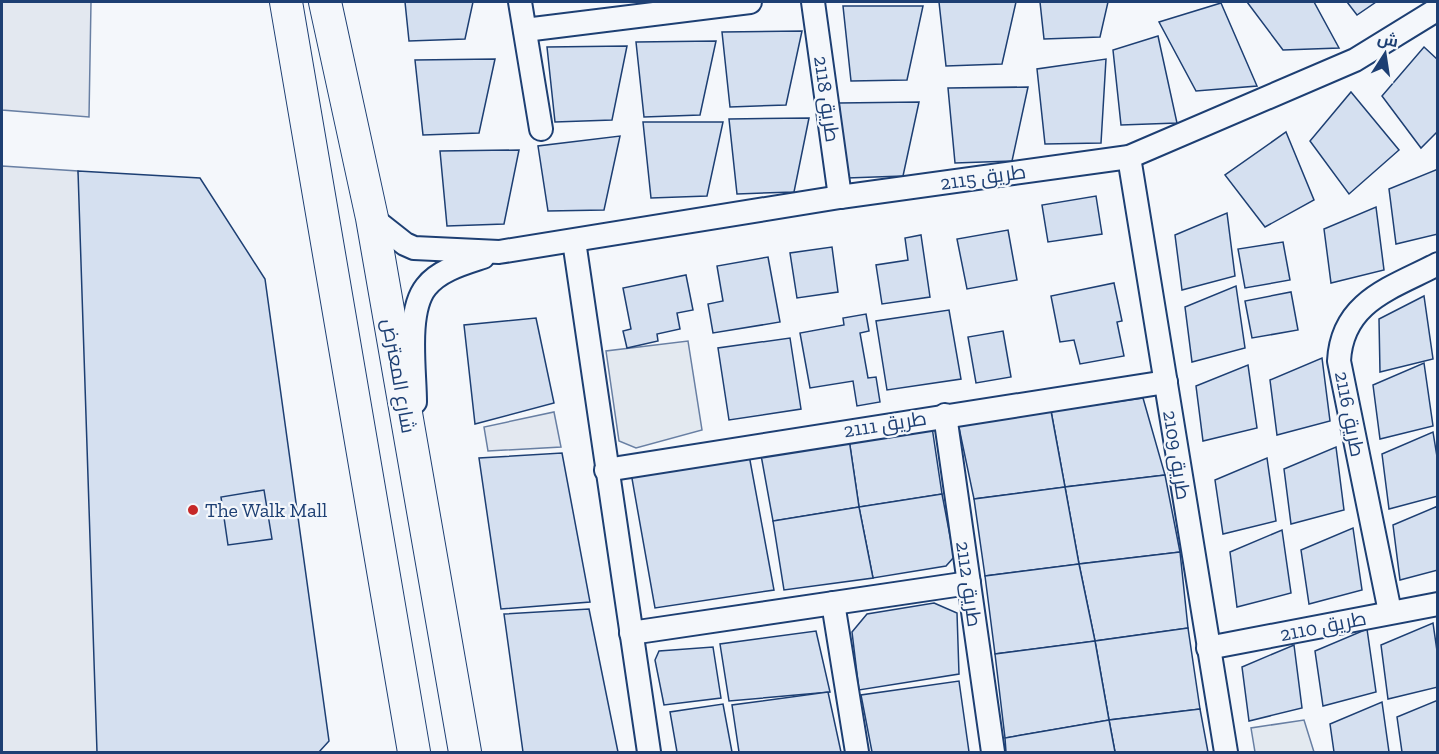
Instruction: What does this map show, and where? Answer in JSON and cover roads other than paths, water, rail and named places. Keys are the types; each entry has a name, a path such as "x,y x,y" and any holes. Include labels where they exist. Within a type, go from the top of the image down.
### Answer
{"street":[{"path":"286,2 414,753"},
{"name":"شارع المعترض","path":"325,2 372,218 465,753"},
{"path":"520,2 541,129"},
{"path":"525,30 750,2"},
{"name":"طريق 2118","path":"813,2 840,197"},
{"name":"طريق 2115","path":"414,461 413,326 420,297 435,278 462,264 499,252 840,197 1129,157 1356,60 1437,9"},
{"name":"طريق 2109","path":"1129,157 1226,753"},
{"name":"طريق 2115","path":"372,218 405,244 414,248 499,252"},
{"path":"574,241 649,753"},
{"name":"طريق 2116","path":"1390,612 1339,361 1340,342 1346,325 1357,310 1437,264"},
{"name":"طريق 2111","path":"606,470 1166,382"},
{"name":"طريق 2112","path":"945,415 993,753"},
{"path":"631,633 969,583"},
{"path":"832,603 857,753"},
{"name":"طريق 2110","path":"1208,648 1437,604"},
{"path":"395,637 390,681 398,753"}],"place":[{"name":"The Walk Mall","path":"193,510"}]}
